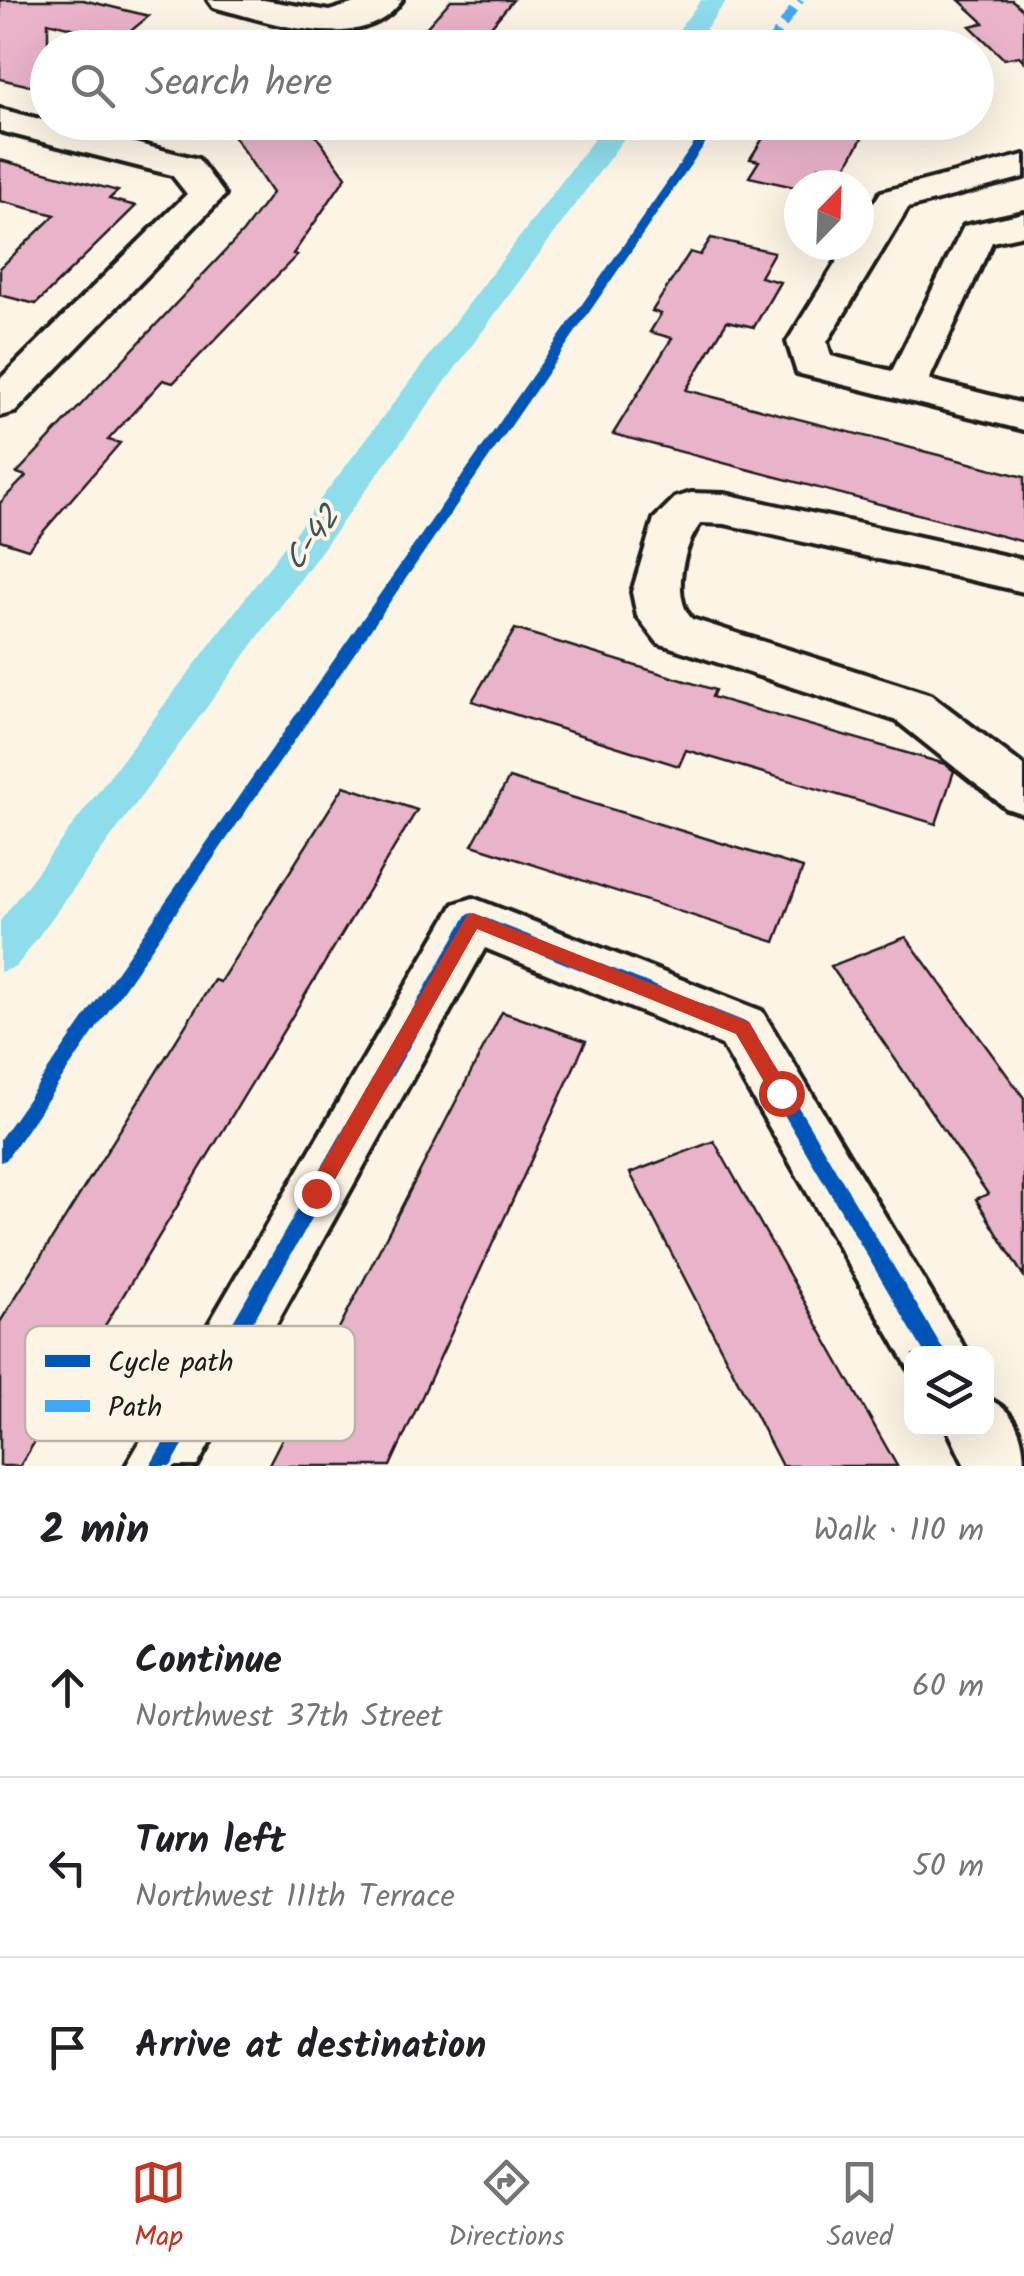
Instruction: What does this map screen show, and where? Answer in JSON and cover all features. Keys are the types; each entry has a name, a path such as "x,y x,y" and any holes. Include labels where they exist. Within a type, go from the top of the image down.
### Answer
{"street":[{"path":"224,0 320,22 377,8"},
{"path":"0,120 30,128"},
{"path":"0,403 206,195 186,167 79,140"},
{"path":"1024,166 894,200 806,342 812,364 1024,417"},
{"path":"904,390 977,234 1024,224"},
{"path":"0,348 41,360"},
{"path":"1024,576 725,508 691,508 676,520 655,592 662,616 675,632 914,708 1024,794"},
{"path":"240,1326 473,920 742,1028 931,1346"},
{"path":"985,1436 1002,1466"},
{"path":"160,1466 174,1441"}],"building":[{"path":"0,0 83,0 149,16 132,30 80,30 48,22 48,30 30,30 30,86 0,79"},
{"path":"451,0 513,0 488,30 424,30"},
{"path":"959,0 1012,0 1024,11 1024,61 1019,56 1004,59 994,49 994,30 974,30 970,26 984,23"},
{"path":"236,140 319,140 346,177 293,254 297,255 173,383 163,380 108,440 120,443 28,549 0,540 0,503 26,476 17,473 243,232 272,193"},
{"path":"762,140 861,140 844,170 784,170 784,185 749,177 759,161 750,159"},
{"path":"0,160 118,191 109,199 136,206 36,304 0,295 0,268 55,215 0,201"},
{"path":"711,238 774,252 760,277 780,282 754,327 727,321 686,390 1024,477 1024,542 613,434 672,338 650,332 661,314 652,311 690,252 700,255"},
{"path":"515,629 715,690 712,697 945,764 954,771 936,824 686,750 679,766 472,701"},
{"path":"509,778 803,868 775,942 472,845"},
{"path":"344,786 417,810 105,1326 25,1326 25,1441 35,1441 20,1466 0,1466 0,1322 214,980 220,982"},
{"path":"906,937 1024,1098 1024,1277 976,1199 988,1194 831,966"},
{"path":"502,1012 586,1041 390,1466 268,1466 281,1441 355,1441 355,1326 340,1326"},
{"path":"714,1141 897,1466 782,1466 630,1173"}],"waterway":[{"name":"C-42","path":"692,30 714,0"},
{"name":"C-42","path":"0,954 609,140"}],"marked path":[{"path":"779,30 800,0"}],"cycle path":[{"path":"0,1154 703,140"},
{"path":"240,1326 473,920 742,1028 931,1346"},
{"path":"160,1466 174,1441"}],"route":[{"path":"316,1193 473,920 742,1028 781,1093"}]}
